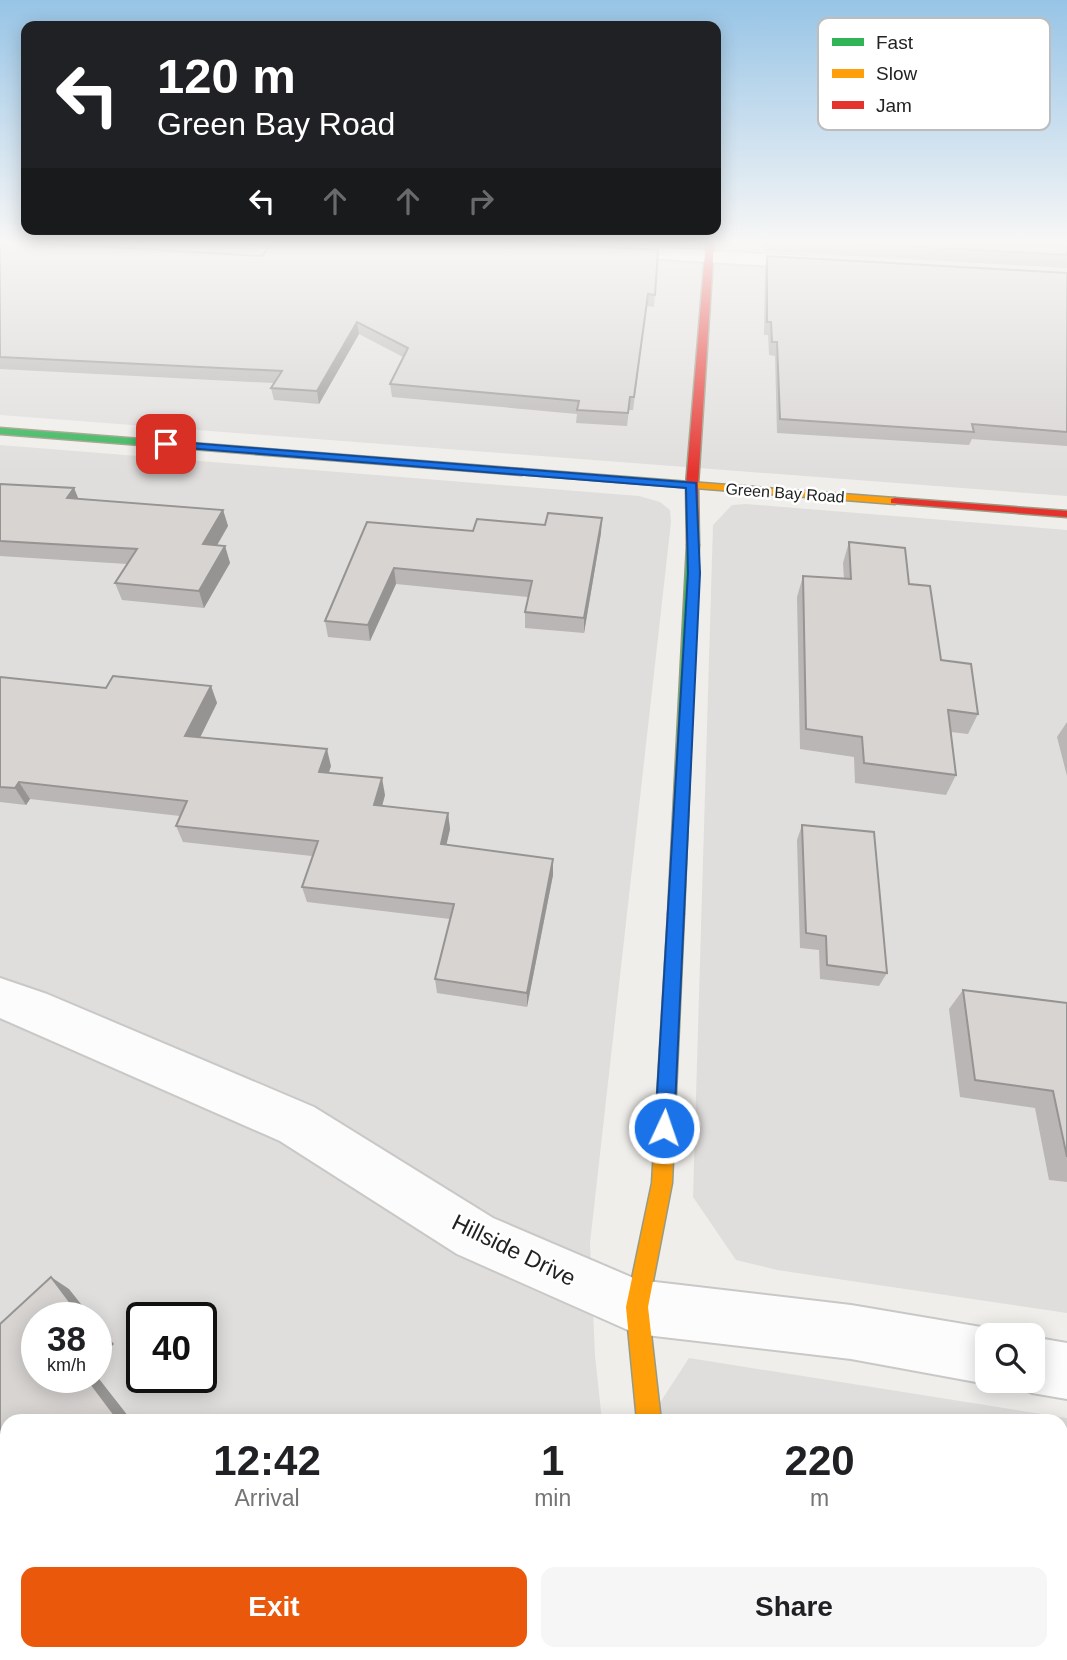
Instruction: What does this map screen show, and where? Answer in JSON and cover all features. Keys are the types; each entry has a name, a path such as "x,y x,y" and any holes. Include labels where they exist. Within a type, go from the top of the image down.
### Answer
{"street":[{"path":"648,1414 637,1307 662,1183 694,573 692,485 705,319"},
{"name":"Green Bay Road","path":"0,431 1067,514"},
{"name":"Hillside Drive","path":"0,998 31,1008 297,1124 475,1236 637,1307 851,1332 975,1354"},
{"path":"1045,1367 1067,1371"}],"shaded area":[{"path":"0,319 1067,319 1067,496 0,415"},
{"path":"0,445 639,496 660,502 670,510 671,522 590,1243 595,1355 601,1414 0,1414"},
{"path":"732,505 1067,530 1067,1313 777,1270 736,1260 693,1197 713,525"},
{"path":"689,1358 1042,1414 653,1414"}],"building":[{"path":"0,319 645,319 634,397 630,397 628,413 577,410 579,401 390,384 408,348 357,322 317,391 271,388 282,371 0,357"},
{"path":"767,319 1067,319 1067,432 972,424 974,432 780,419 777,342 772,342 771,322 767,322"},
{"path":"0,484 74,488 67,498 223,510 203,544 225,546 199,591 115,583 137,549 0,541"},
{"path":"548,513 602,518 584,618 525,612 532,581 394,568 368,625 325,621 367,522 473,531 477,519 545,525"},
{"path":"849,542 905,548 909,584 930,586 941,660 971,664 978,714 948,710 956,775 864,763 862,737 806,729 803,576 851,579"},
{"path":"113,676 211,686 185,736 327,749 319,772 382,778 374,805 448,813 441,844 553,859 527,993 435,979 454,904 302,887 318,841 176,826 187,801 19,782 15,788 0,787 0,677 106,688"},
{"path":"802,825 874,832 887,973 827,965 826,936 806,933"},
{"path":"963,990 1067,1003 1067,1157 1053,1091 975,1080"},
{"path":"51,1277 70,1302 24,1302"},
{"path":"21,1305 21,1393 98,1393 114,1414 0,1414 0,1324"}],"traffic: fast":[{"path":"0,431 522,472"},
{"path":"676,914 693,545"}],"traffic: slow":[{"path":"522,472 895,501"},
{"path":"648,1414 637,1307 662,1183 676,914"}],"traffic: jam":[{"path":"693,545 692,485 704,319"},
{"path":"895,501 1067,514"}],"route":[{"path":"166,444 692,485 694,573 664,1128"}]}
